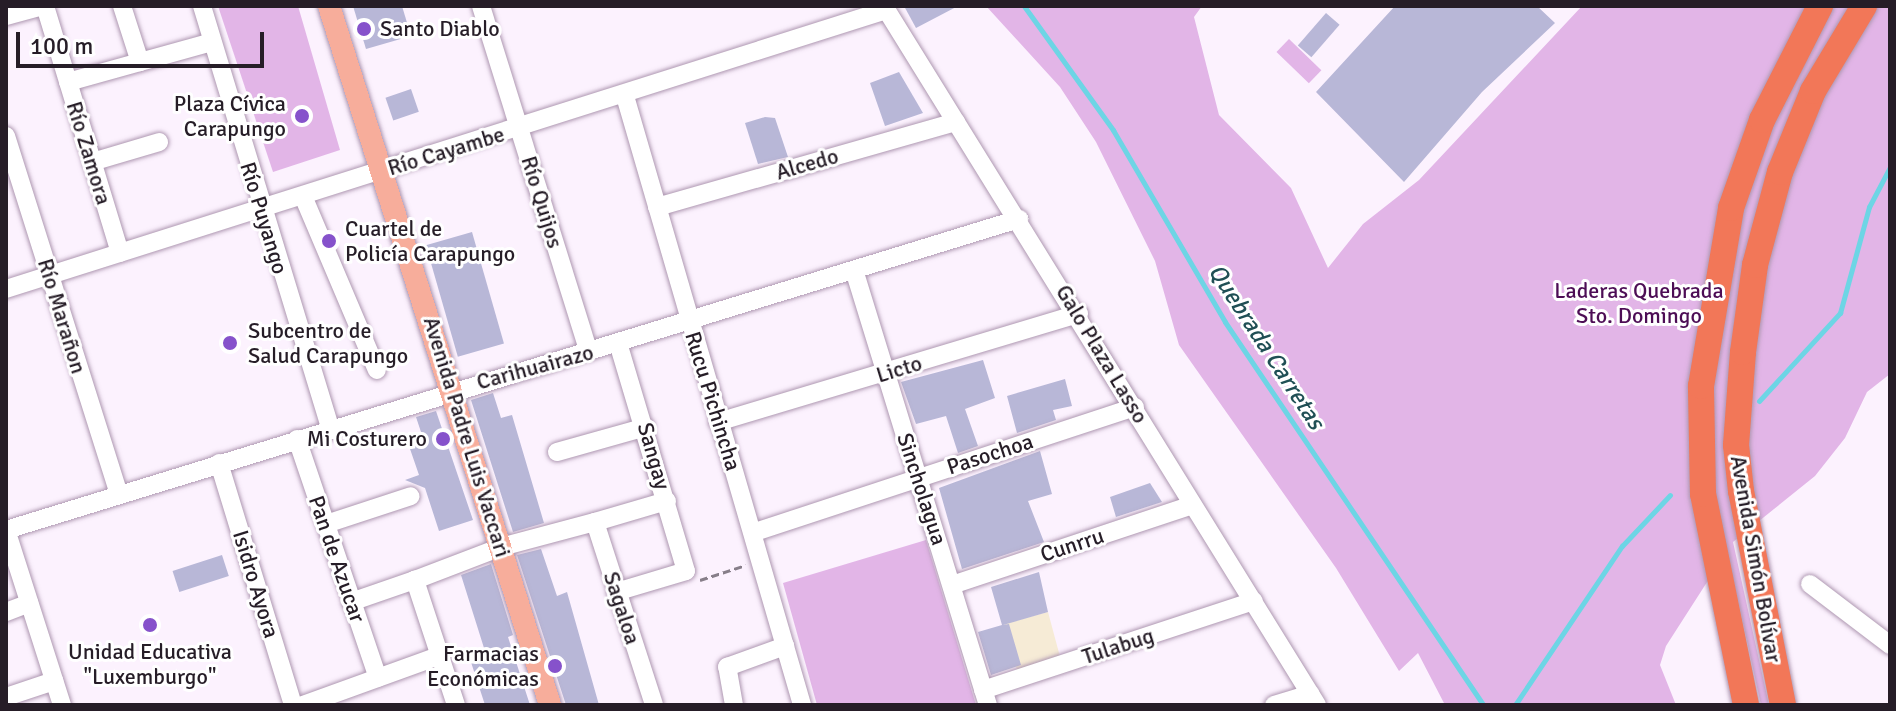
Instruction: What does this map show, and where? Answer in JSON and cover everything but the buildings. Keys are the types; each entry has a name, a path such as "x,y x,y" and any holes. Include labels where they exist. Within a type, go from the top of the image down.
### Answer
{"highway":[{"name":"Avenida Simón Bolívar","path":"1746,705 1703,494 1699,450 1701,386 1731,208 1762,120 1820,6"},
{"name":"Avenida Simón Bolívar","path":"1783,705 1748,539 1736,445 1739,397 1755,265 1780,172 1813,91 1864,6"}],"main road":[{"name":"Avenida Padre Luis Vaccari","path":"329,6 452,389 492,551 550,705"},
{"name":"Avenida Padre Luis Vaccari","path":"344,6 385,139 383,170"}],"street":[{"path":"6,16 44,6"},
{"name":"Río Zamora","path":"44,6 120,253"},
{"path":"122,6 140,62"},
{"name":"Río Puyango","path":"202,6 261,209 330,428"},
{"name":"Río Quijos","path":"480,6 589,352"},
{"name":"Río Cayambe","path":"6,289 625,96 885,8"},
{"name":"Galo Plaza Lasso","path":"885,8 1079,314 1192,505 1313,699"},
{"path":"68,82 212,42"},
{"name":"Rucu Pichincha","path":"625,96 718,422 755,532 802,705"},
{"name":"Alcedo","path":"657,207 956,122"},
{"name":"Río Marañon","path":"6,136 119,495"},
{"path":"92,162 159,142"},
{"path":"303,196 377,370"},
{"name":"Carihuairazo","path":"6,530 452,389 589,352 688,318 855,273 1019,219"},
{"name":"Sincholagua","path":"855,273 884,374 921,477 986,697"},
{"name":"Licto","path":"718,422 1079,314"},
{"name":"Sangay","path":"618,343 646,427 686,571"},
{"name":"Pasochoa","path":"755,532 1135,407"},
{"path":"557,452 646,427"},
{"name":"Pan de Azucar","path":"297,439 378,678"},
{"name":"Isidro Ayora","path":"219,463 293,705"},
{"path":"326,524 411,496"},
{"path":"351,602 492,551 667,501"},
{"name":"Cunrru","path":"952,585 1192,505"},
{"name":"Sagaloa","path":"589,523 654,705"},
{"path":"6,530 62,705"},
{"path":"616,592 686,571"},
{"path":"415,580 456,705"},
{"path":"1810,584 1890,645"},
{"name":"Tulabug","path":"986,697 1254,601"},
{"path":"6,612 29,603"},
{"path":"734,705 725,674 734,661 785,646"},
{"path":"303,705 441,655"},
{"path":"6,697 54,681"},
{"path":"1274,705 1313,699"}],"path":[{"path":"686,571 695,581 762,560"}],"shaded area":[{"path":"1048,612 1060,658 1017,670 1005,624"}],"green space":[{"path":"218,6 298,6 340,150 273,172"},
{"name":"Laderas Quebrada Sto. Domingo","path":"986,6 1202,6 1194,17 1219,115 1291,188 1328,268 1363,224 1419,180 1582,6 1890,6 1890,374 1867,392 1845,438 1815,476 1733,542 1769,705 1761,705 1727,551 1666,646 1660,665 1676,705 1445,705 1418,653 1399,671 1336,568 1179,345 1155,261 1096,142 1060,87"},
{"path":"1289,39 1321,70 1309,83 1276,52"},
{"path":"926,540 976,705 817,705 783,583"}],"waterway":[{"name":"Quebrada Carretas","path":"1024,6 1113,130 1225,322 1483,705"},
{"path":"1759,401 1840,313 1869,207 1890,167"},
{"path":"1515,705 1622,546 1670,495"}],"place":[{"name":"Santo Diablo","path":"364,29"},
{"name":"Plaza Cívica Carapungo","path":"302,116"},
{"name":"Cuartel de Policía Carapungo","path":"329,241"},
{"name":"Subcentro de Salud Carapungo","path":"230,343"},
{"name":"Mi Costurero","path":"443,439"},
{"name":"Unidad Educativa \"Luxemburgo\"","path":"150,625"},
{"name":"Farmacias Económicas","path":"555,666"}]}
